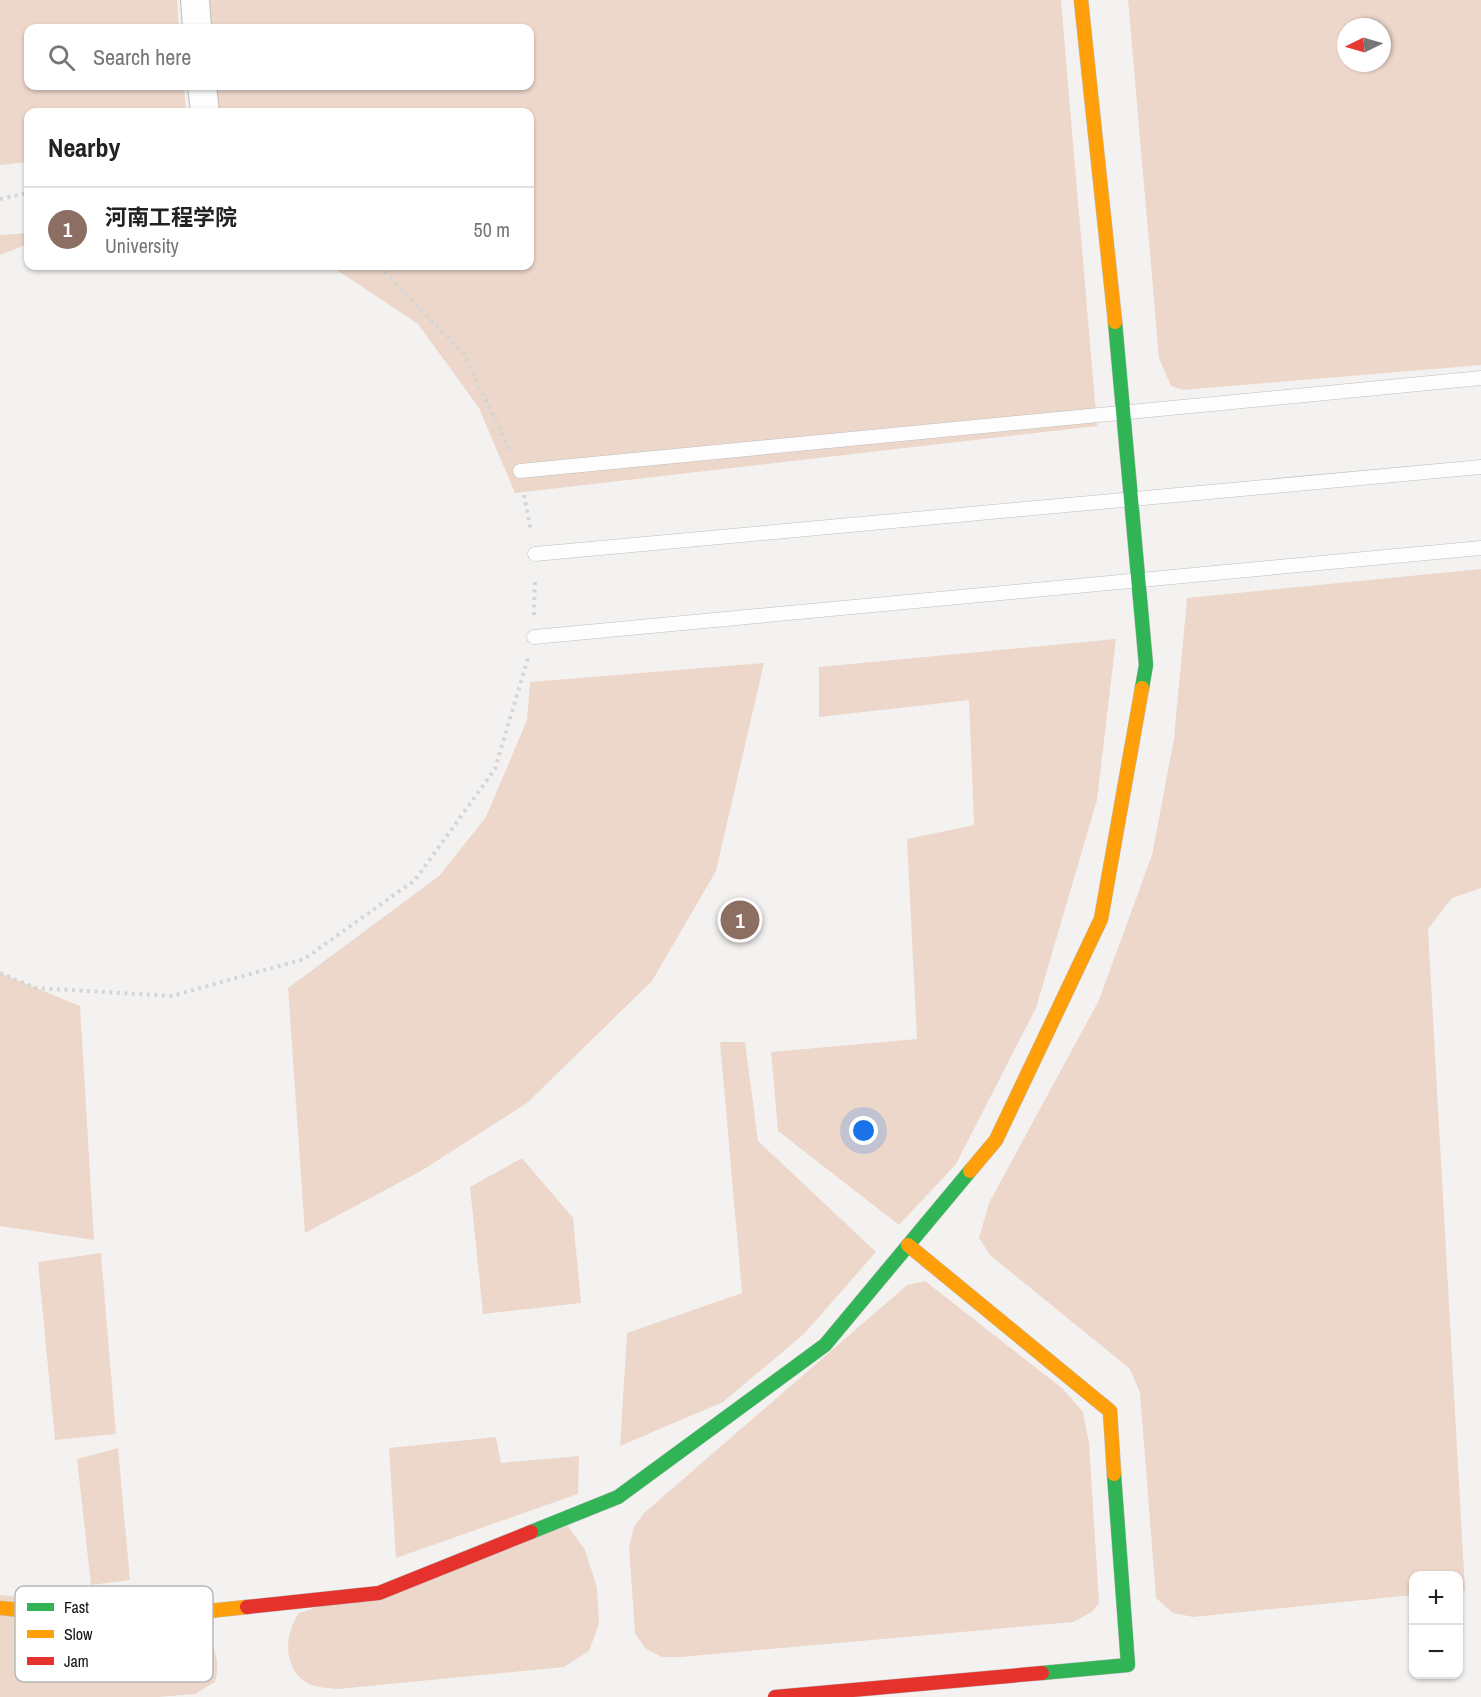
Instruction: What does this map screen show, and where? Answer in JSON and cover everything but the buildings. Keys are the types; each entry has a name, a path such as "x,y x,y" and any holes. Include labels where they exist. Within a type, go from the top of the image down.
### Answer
{"street":[{"path":"195,0 197,24"},
{"path":"213,1611 379,1593 618,1497 825,1345 996,1140 1101,919 1146,665 1127,432 1081,0"},
{"path":"202,90 205,108"},
{"path":"775,1697 1128,1665 1110,1411 908,1245"},
{"path":"0,1608 15,1609"}],"lane":[{"path":"520,471 1481,378"},
{"path":"535,554 1481,467"},
{"path":"534,637 1481,548"}],"path":[{"path":"0,199 24,194"},
{"path":"0,973 36,988 172,996 304,959 416,880 495,769 534,637 535,554 520,471 464,354 383,270"}],"shaded area":[{"path":"0,0 177,0 179,24 24,24 24,90 184,90 186,108 24,108 24,162 0,165"},
{"path":"195,0 1061,0 1097,426 515,493 479,408 418,324 337,270 534,270 534,108 205,108 202,90 534,90 534,24 198,24"},
{"path":"1128,0 1481,0 1481,365 1183,390 1171,386 1159,358"},
{"path":"24,233 24,246 0,255 0,235"},
{"path":"1481,569 1481,888 1452,898 1428,929 1465,1590 1463,1590 1463,1571 1409,1571 1409,1595 1193,1617 1173,1613 1156,1598 1140,1393 1130,1369 990,1255 979,1238 989,1203 1099,1000 1152,855 1174,739 1187,598"},
{"path":"1116,639 1097,800 1036,1008 956,1164 899,1225 778,1131 771,1052 917,1039 907,839 974,825 969,700 819,717 819,667"},
{"path":"764,663 716,871 652,981 527,1103 421,1171 305,1233 288,988 439,876 486,817 527,720 530,682"},
{"path":"0,973 80,1006 94,1240 0,1226"},
{"path":"720,1042 745,1042 758,1141 876,1252 804,1334 723,1402 620,1446 627,1333 742,1293"},
{"path":"522,1158 573,1218 581,1303 483,1314 470,1187"},
{"path":"101,1253 116,1434 55,1440 38,1262"},
{"path":"925,1281 1063,1389 1083,1412 1089,1443 1099,1603 1092,1612 1073,1622 681,1657 662,1657 645,1648 635,1633 629,1547 634,1527 644,1513 907,1285"},
{"path":"496,1437 501,1463 579,1456 578,1494 396,1558 389,1448"},
{"path":"118,1448 130,1580 91,1585 77,1459"},
{"path":"568,1526 585,1550 597,1587 599,1624 589,1651 564,1667 338,1689 309,1684 294,1670 290,1661 288,1641 299,1613"},
{"path":"0,1595 15,1597 15,1682 213,1682 213,1649 217,1663 215,1682 195,1694 158,1697 0,1697"}],"traffic: fast":[{"path":"1115,322 1146,665 1142,688"},
{"path":"531,1532 618,1497 825,1345 970,1171"},
{"path":"1042,1673 1128,1665 1114,1474"}],"traffic: slow":[{"path":"1081,0 1115,322"},
{"path":"970,1171 996,1140 1101,919 1142,688"},
{"path":"908,1245 1110,1411 1114,1474"},
{"path":"213,1611 247,1607"},
{"path":"0,1608 15,1609"}],"traffic: jam":[{"path":"247,1607 379,1593 531,1532"},
{"path":"775,1697 1042,1673"}],"place":[{"name":"河南工程学院","path":"740,920"}]}
